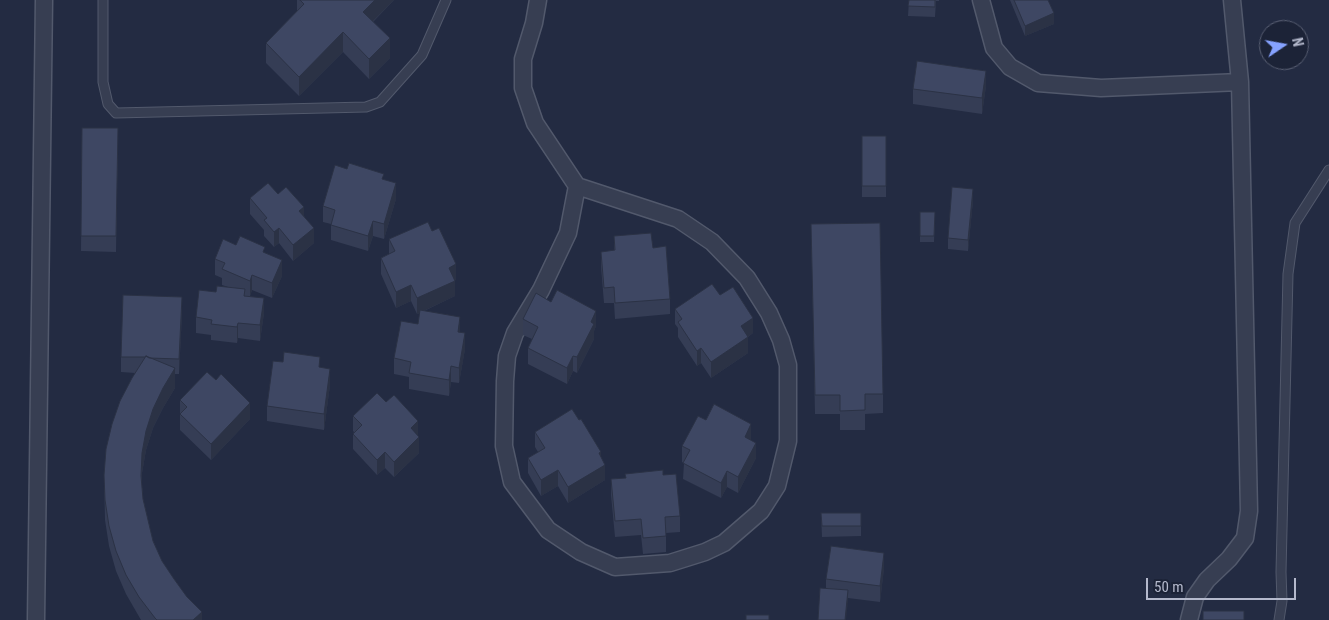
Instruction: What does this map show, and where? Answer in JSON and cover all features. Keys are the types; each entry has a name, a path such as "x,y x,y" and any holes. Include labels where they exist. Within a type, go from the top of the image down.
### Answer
{"street":[{"path":"36,620 44,0"},
{"path":"538,0 534,23 523,59 523,88 536,123 577,186 678,219 712,242 747,278 769,313 782,340 788,365 788,441 777,486 761,511 724,543 670,563 615,567 581,552 548,530 512,482 504,446 507,356 515,333 541,290 568,233 577,186"},
{"path":"980,0 994,48 1010,67 1038,82 1101,88 1240,82"},
{"path":"1189,620 1195,597 1207,580 1229,559 1245,538 1249,511 1240,82 1232,0"}],"lane":[{"path":"103,0 103,82 108,104 116,113 366,108 380,102 422,55 446,0"},
{"path":"1279,620 1282,601 1281,562 1288,274 1295,223 1329,170"},
{"path":"1282,601 1287,620"}],"building":[{"path":"300,0 375,0 363,12 390,38 369,59 343,32 299,77 266,43 304,4"},
{"path":"909,0 935,0 935,7 908,6"},
{"path":"1014,0 1048,0 1054,13 1025,26"},
{"path":"917,61 986,71 982,98 913,89"},
{"path":"82,128 118,128 116,236 81,236"},
{"path":"862,136 886,136 886,186 862,186"},
{"path":"349,163 384,174 382,179 396,183 384,224 373,221 368,236 331,225 335,210 323,206 335,165 347,169"},
{"path":"268,183 278,194 286,187 304,207 299,211 314,228 293,245 279,228 274,232 264,220 267,218 250,198"},
{"path":"952,187 973,189 968,240 948,238"},
{"path":"920,212 935,212 934,236 920,236"},
{"path":"428,222 432,231 439,228 456,264 449,268 455,281 417,298 411,285 396,292 381,258 395,251 389,239"},
{"path":"880,223 883,394 865,394 865,410 840,411 840,395 815,395 811,224"},
{"path":"651,233 653,248 666,246 670,299 615,303 614,287 604,288 601,252 615,250 614,236"},
{"path":"240,236 265,247 263,252 282,260 272,283 252,275 250,281 222,269 225,263 215,259 223,239 236,245"},
{"path":"712,284 720,295 733,287 753,318 741,326 748,337 711,362 701,348 697,351 678,322 682,319 675,309"},
{"path":"217,286 245,289 244,296 264,298 260,325 238,323 237,327 211,324 212,320 196,317 199,290 216,292"},
{"path":"557,290 596,311 591,322 594,324 577,357 573,356 567,368 528,348 538,327 523,319 536,293 551,302"},
{"path":"123,295 182,297 179,359 149,358 146,356 121,357"},
{"path":"420,310 460,317 458,332 465,333 459,368 451,366 449,380 409,373 411,362 394,358 401,321 418,324"},
{"path":"284,352 320,357 319,367 330,369 324,414 267,406 273,361 283,362"},
{"path":"146,356 175,368 153,409 146,431 142,453 143,499 153,541 162,561 187,597 202,612 193,620 157,620 155,618 139,597 126,575 116,551 109,526 104,475 106,449 120,401"},
{"path":"207,372 216,380 221,374 250,403 211,444 180,414 187,407 180,400"},
{"path":"377,393 386,402 394,395 418,421 411,428 419,437 394,462 385,452 377,460 353,434 362,425 353,416"},
{"path":"714,404 751,424 745,437 756,443 738,477 727,471 721,483 683,463 690,450 682,446 698,416 706,420"},
{"path":"572,409 579,420 581,419 601,452 599,453 605,465 568,487 558,470 541,480 528,458 545,448 535,432"},
{"path":"663,470 663,475 676,474 680,516 665,517 666,536 643,538 641,519 615,521 611,479 626,478 625,474"},
{"path":"821,513 861,513 861,526 822,526"},
{"path":"831,546 884,553 880,586 826,579"},
{"path":"820,588 848,590 845,620 818,620"},
{"path":"1203,611 1244,611 1244,620 1203,620"},
{"path":"746,615 769,615 769,620 746,620"}]}
